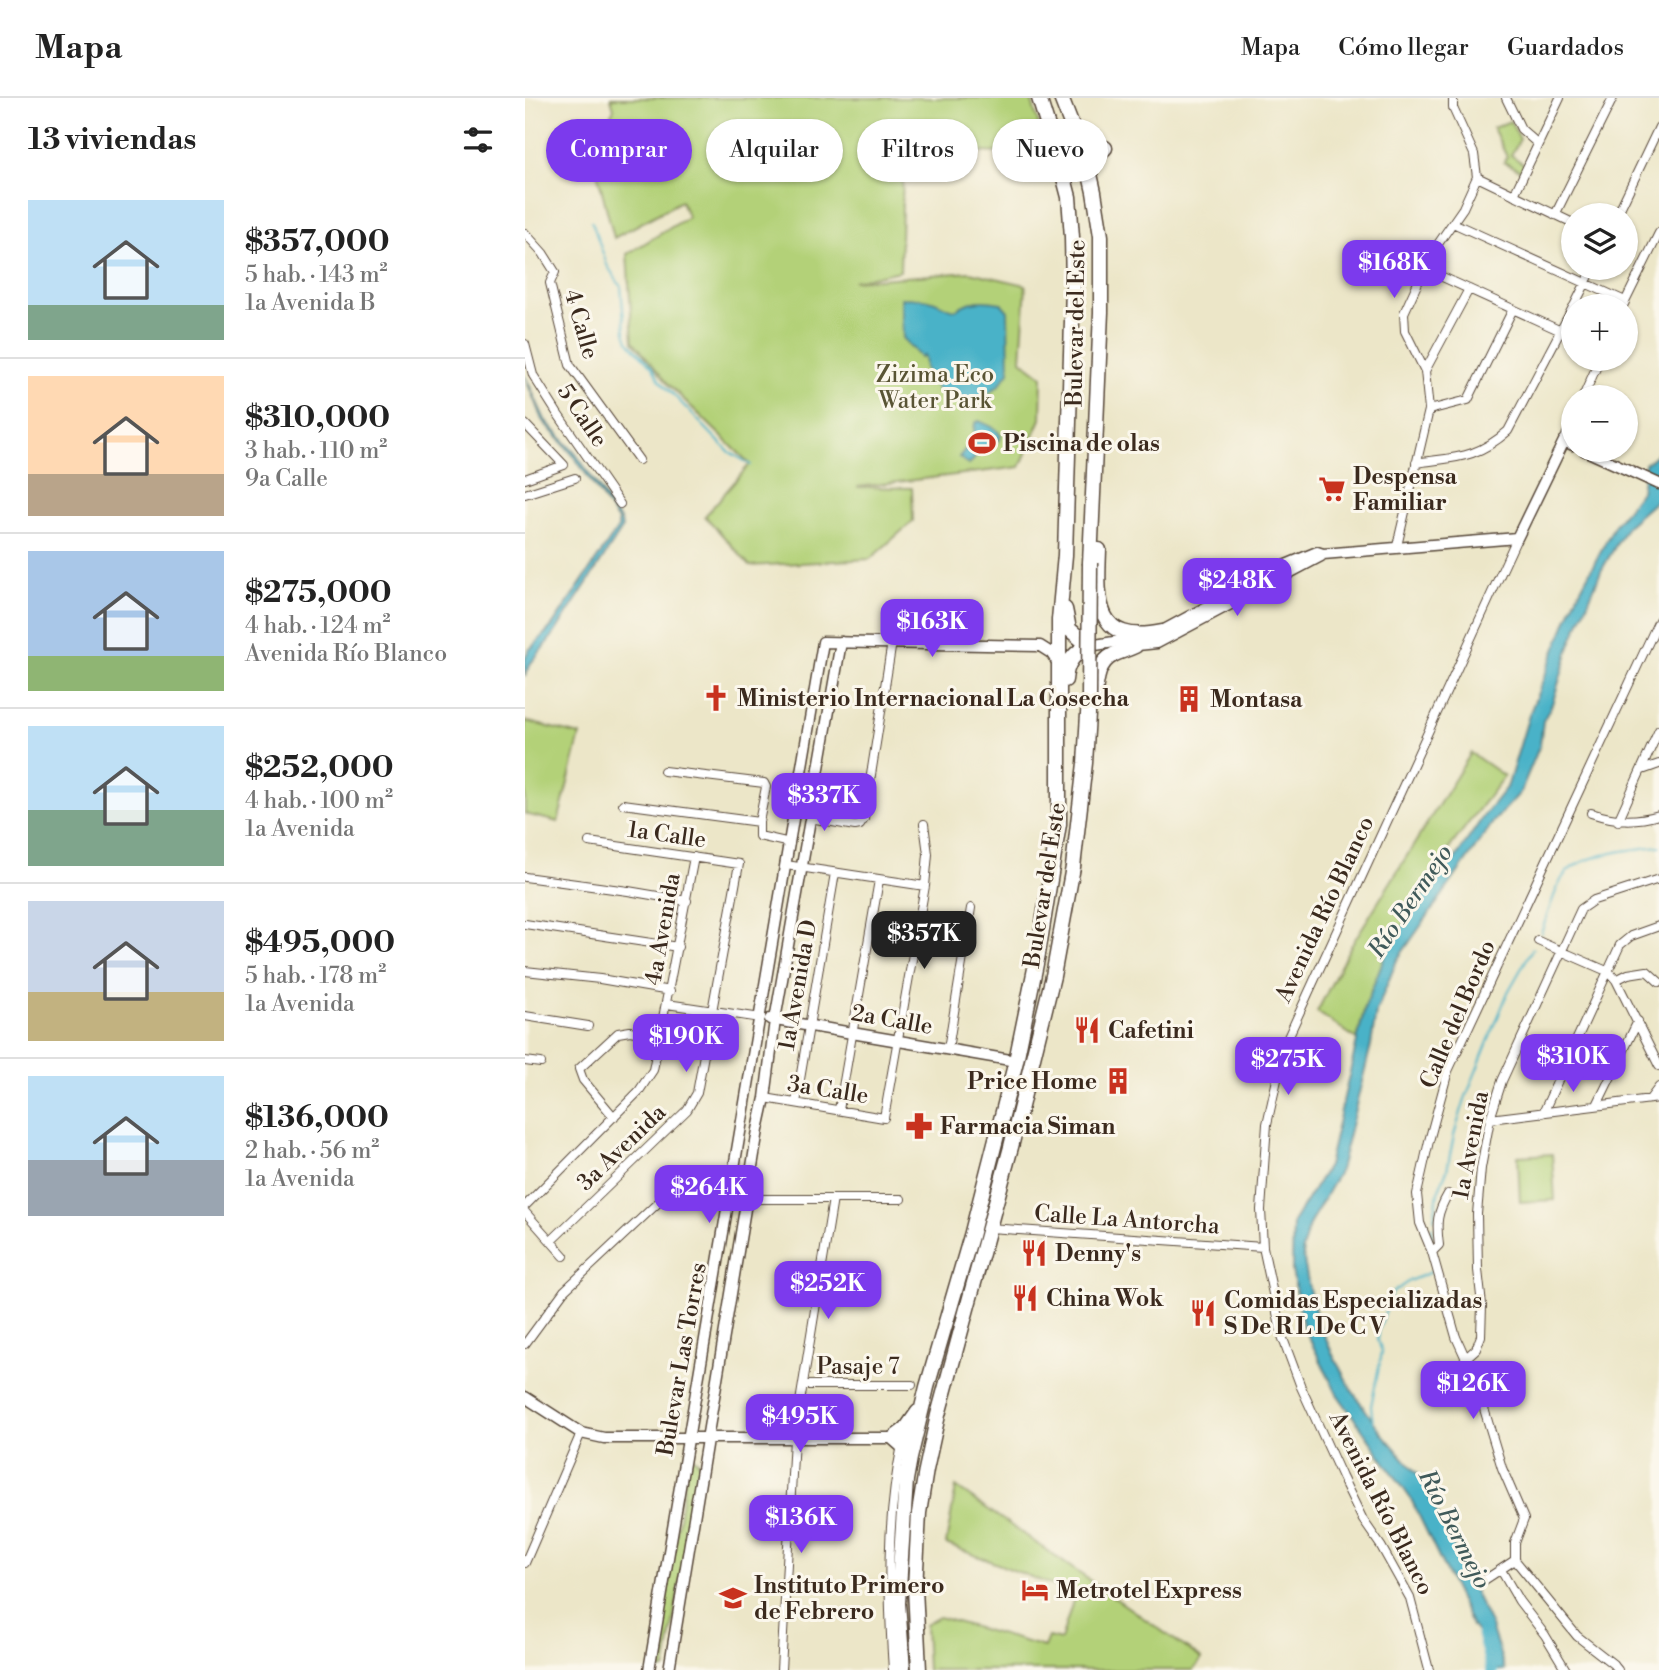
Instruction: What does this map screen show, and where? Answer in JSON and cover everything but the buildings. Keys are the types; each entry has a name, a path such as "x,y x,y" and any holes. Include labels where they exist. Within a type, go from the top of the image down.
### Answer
{"highway":[{"name":"Bulevar del Este","path":"903,1670 898,1603 910,1458 903,1440 923,1405 971,1236 1016,1061 1047,908 1059,824 1060,667 1064,625 1073,287 1072,225 1069,197 1058,152 1039,98"},
{"name":"Bulevar del Este","path":"1061,98 1069,119"},
{"name":"Bulevar del Este","path":"919,1670 915,1588 919,1513 926,1470 1053,976 1073,867 1089,698 1090,563 1101,313 1101,236 1091,182"},
{"path":"1064,625 1079,634 1090,632 1100,623 1102,614 1098,593 1105,379 1101,313"},
{"path":"1102,614 1108,622 1128,633 1146,635 1162,632"},
{"path":"1059,803 1064,768 1065,673 1075,654 1089,646 1064,625"},
{"path":"1053,976 1065,937 1079,854 1097,677 1108,658 1135,646"},
{"path":"903,1440 906,1429 923,1405"}],"street":[{"path":"1397,546 1429,410 1425,371 1403,323 1404,313 1431,254 1468,199 1477,177 1474,154 1454,108 1453,98"},
{"path":"1506,98 1521,129 1538,144"},
{"path":"1514,195 1560,98"},
{"path":"1555,215 1613,98"},
{"path":"1623,203 1659,127"},
{"path":"1477,177 1561,218"},
{"path":"1453,223 1605,294"},
{"name":"4 Calle","path":"525,233 555,272 550,283 570,365 639,460"},
{"path":"1629,294 1659,233"},
{"path":"1416,463 1475,454 1493,445 1508,431 1561,331 1425,269"},
{"path":"1580,294 1587,280"},
{"path":"1425,371 1469,289"},
{"path":"1429,410 1468,400 1513,309"},
{"name":"5 Calle","path":"525,344 533,375 620,504"},
{"path":"525,424 563,465 525,479"},
{"name":"Avenida Río Blanco","path":"1429,1670 1410,1598 1363,1520 1301,1387 1282,1335 1263,1247 1261,1210 1267,1124 1285,1044 1517,538 1561,456"},
{"path":"1610,462 1659,484"},
{"path":"541,474 548,487"},
{"path":"525,494 575,478"},
{"path":"1089,646 1154,636 1281,567 1317,552 1323,554 1517,538"},
{"path":"1089,646 1157,643 1323,554"},
{"name":"Calle del Bordo","path":"1515,1560 1515,1543 1524,1519 1502,1468 1475,1379 1456,1336 1420,1223 1417,1194 1448,1071 1659,620"},
{"path":"1040,646 1064,625"},
{"name":"Bulevar Las Torres","path":"649,1670 823,642 841,642 775,1020 765,1098 669,1670"},
{"path":"841,642 892,646 1040,646 1051,653 1060,667"},
{"path":"810,818 855,826 860,825 864,819 892,646"},
{"path":"1618,821 1659,730"},
{"path":"1642,770 1659,764"},
{"path":"664,771 764,783 766,787 759,836 790,843"},
{"path":"623,804 759,822"},
{"path":"1591,814 1618,821 1659,815"},
{"path":"897,1041 925,886 928,854 924,824"},
{"name":"1a Calle","path":"589,842 739,864"},
{"name":"4a Avenida","path":"525,1206 614,1117 648,1080 653,1070 695,857"},
{"name":"3a Avenida","path":"551,1241 687,1110 697,1093 739,864"},
{"path":"786,865 925,886"},
{"name":"1a Avenida D","path":"796,1103 835,873"},
{"path":"525,877 687,901"},
{"name":"1a Avenida","path":"1467,1358 1476,1349 1481,1336 1477,1214 1481,1168 1490,1119 1502,1081 1581,909 1586,904 1659,879"},
{"path":"839,1110 879,880"},
{"path":"948,1049 971,908"},
{"path":"525,924 678,947"},
{"path":"1543,1113 1620,945 1624,940 1659,926"},
{"path":"1538,941 1609,972 1638,1021 1659,1066"},
{"path":"525,971 600,979 670,991"},
{"path":"1616,980 1627,974 1647,971 1659,982"},
{"path":"667,1004 761,1018"},
{"path":"525,1016 588,1026"},
{"name":"2a Calle","path":"761,1018 1016,1061"},
{"path":"1597,1105 1638,1021"},
{"path":"614,1117 583,1080 579,1069 618,1033 630,1031 661,1037"},
{"name":"3a Calle","path":"765,1098 884,1118 897,1041"},
{"path":"525,1061 541,1063"},
{"path":"1490,1119 1655,1099 1659,1087"},
{"path":"1431,1252 1439,1245 1439,1210 1448,1194"},
{"path":"525,1344 565,1291 661,1199 901,1199"},
{"path":"781,1670 794,1439 833,1199"},
{"path":"525,1212 564,1256"},
{"name":"Calle La Antorcha","path":"989,1228 1263,1247"},
{"name":"Pasaje 7","path":"803,1385 912,1385"},
{"path":"525,1397 581,1433 604,1438 903,1440 894,1483 891,1521 888,1600 893,1670"},
{"path":"525,1563 581,1433"},
{"path":"1483,1581 1515,1560 1577,1636 1618,1670"},
{"path":"1501,1570 1518,1601 1545,1635 1566,1670"}],"green space":[{"name":"Zizima Eco Water Park","path":"611,98 1031,98 1037,119 992,119 992,152 978,152 978,119 857,119 857,182 903,182 900,271 853,281 970,272 1026,285 1021,360 1042,376 1041,419 1020,467 857,487 912,488 913,521 870,559 750,566 705,516 750,464 669,385 633,341 627,254 688,217 681,201 614,238 600,182 692,182 692,119 609,119 614,109"},
{"path":"1510,121 1520,139 1511,155 1525,165 1521,171 1504,162 1507,157 1493,128"},
{"path":"525,721 580,735 558,822 525,814"},
{"path":"1471,753 1504,776 1451,846 1433,880 1386,953 1365,1007 1357,1039 1317,1012 1349,949"},
{"path":"1552,1154 1555,1200 1520,1202 1518,1156"},
{"path":"694,1458 700,1463 665,1670 655,1670 688,1461"},
{"path":"956,1487 1202,1659 1193,1670 927,1670 925,1625 939,1617 1044,1647 1048,1637 1061,1640 1075,1594 946,1544"}],"water":[{"path":"901,298 927,299 956,310 977,301 1001,303 1008,311 1009,372 999,385 986,395 972,400 941,395 925,369 924,355 920,357 903,338"},
{"path":"525,376 545,420 576,454 621,521 622,529 554,634 531,663 525,676 528,651 552,626 618,528 618,521 573,455 542,420"},
{"name":"Piscina de olas","path":"979,421 996,429 1001,436 994,444 983,448 969,465 959,457 973,440 975,423"},
{"path":"1659,452 1659,498 1627,526 1601,571 1571,643 1552,704 1543,721 1540,745 1520,793 1494,821 1397,960 1376,1012 1371,1045 1340,1170 1309,1225 1302,1250 1318,1321 1333,1355 1351,1389 1381,1432 1420,1477 1491,1626 1505,1670 1492,1670 1486,1644 1472,1626 1411,1499 1337,1394 1303,1326 1292,1271 1293,1222 1328,1166 1365,1007 1386,953 1416,905 1454,860 1508,785 1529,715 1576,598 1614,526 1641,491 1645,464"}],"waterway":[{"path":"592,222 607,265 621,287 628,341 653,368 659,380 728,451 751,465"},
{"path":"1541,933 1556,890 1570,869 1607,854 1659,846"},
{"path":"1434,1219 1438,1192 1447,1170 1465,1099 1508,992 1533,948"},
{"path":"1431,1242 1432,1227"},
{"path":"1373,1422 1371,1406 1382,1352 1378,1340 1379,1330 1392,1293 1409,1281 1431,1272"},
{"name":"Río Bermejo","path":"1482,1632 1492,1670"}],"place":[{"name":"Piscina de olas","path":"982,443"},
{"name":"Despensa Familiar","path":"1332,489"},
{"name":"Ministerio Internacional La Cosecha","path":"716,698"},
{"name":"Montasa","path":"1189,699"},
{"name":"Cafetini","path":"1087,1030"},
{"name":"Price Home","path":"1118,1081"},
{"name":"Farmacia Siman","path":"919,1126"},
{"name":"Denny's","path":"1034,1253"},
{"name":"China Wok","path":"1025,1298"},
{"name":"Comidas Especializadas S De R L De C V","path":"1203,1313"},
{"name":"Metrotel Express","path":"1035,1590"},
{"name":"Instituto Primero de Febrero","path":"733,1598"}]}
